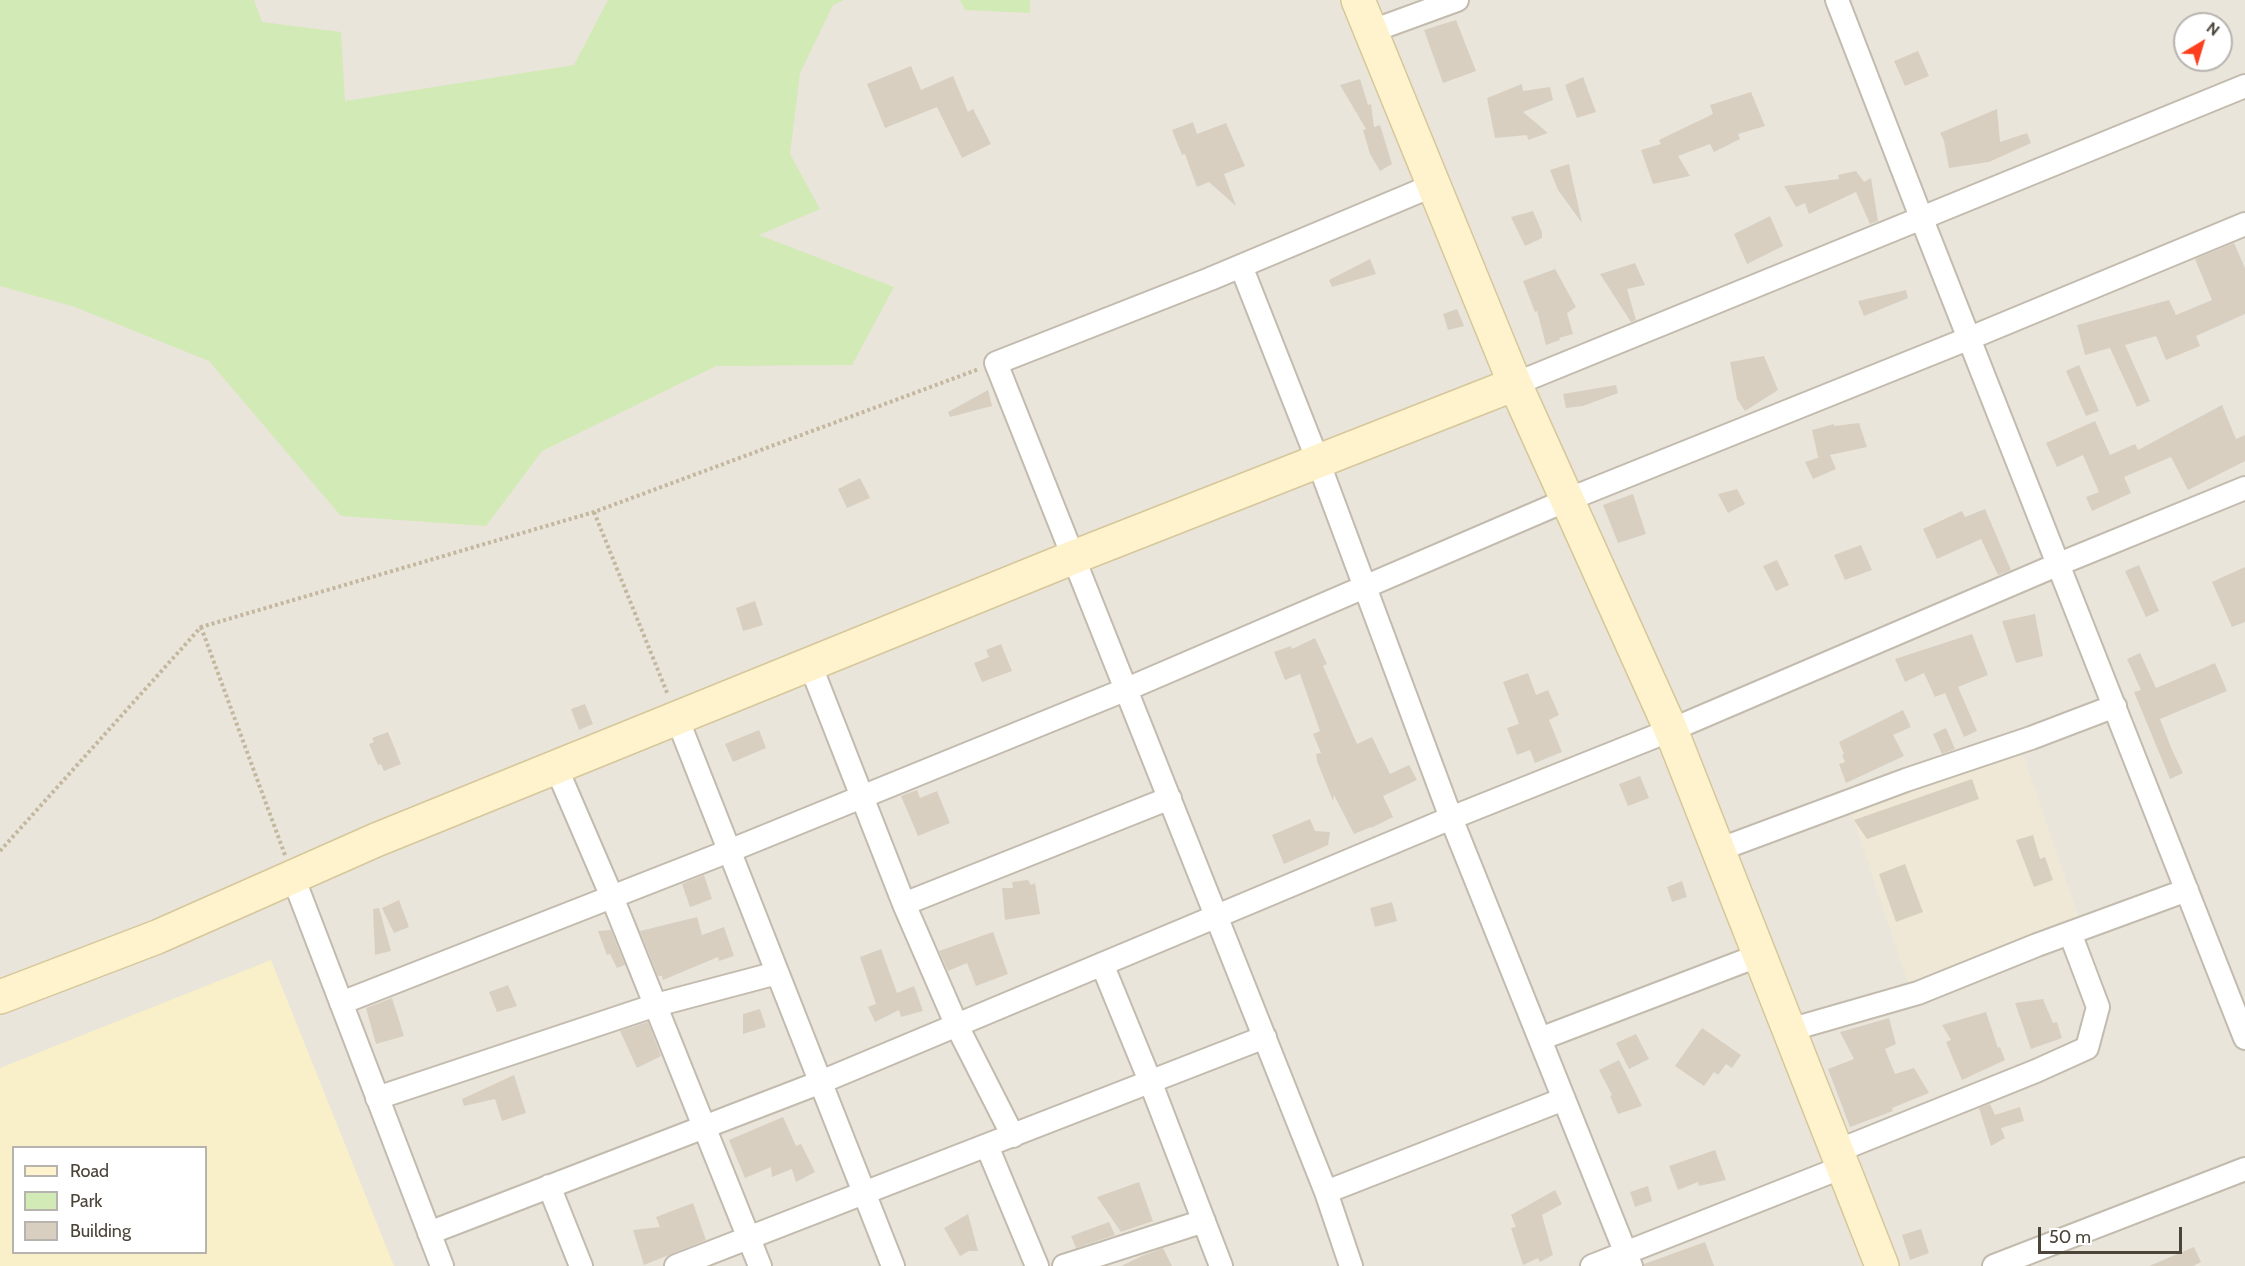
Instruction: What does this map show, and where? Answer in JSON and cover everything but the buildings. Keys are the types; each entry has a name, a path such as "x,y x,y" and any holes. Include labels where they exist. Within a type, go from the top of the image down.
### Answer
{"street":[{"path":"1358,0 1515,384 1671,730 1882,1266"},
{"path":"1372,31 1457,0"},
{"path":"1838,0 1921,217 2245,1038"},
{"path":"0,997 157,937 376,840 1074,557 1515,384 2245,86"},
{"path":"1351,1266 1326,1192 996,363 1240,266 1434,185"},
{"path":"341,1003 729,851 1127,689 1567,500 1970,338 2245,224"},
{"path":"1240,266 1318,461 1451,818 1628,1259"},
{"path":"429,1233 821,1082 1451,818 1671,730 2059,564 2245,488"},
{"path":"810,664 904,904 957,1026 1012,1136"},
{"path":"1718,850 2115,706"},
{"path":"677,718 893,1266"},
{"path":"556,767 612,897 760,1266"},
{"path":"904,904 1170,798"},
{"path":"293,878 442,1266"},
{"path":"1789,1030 1918,993 2187,890"},
{"path":"1592,1266 1628,1259 1840,1159 2087,1048 2098,1007 2070,933"},
{"path":"1540,1039 1760,956"},
{"path":"1102,964 1221,1266"},
{"path":"377,1098 656,1005 777,973"},
{"path":"676,1266 1265,1037"},
{"path":"1326,1192 1564,1099"},
{"path":"987,1146 1037,1266"},
{"path":"1995,1266 2245,1168"},
{"path":"549,1186 581,1266"},
{"path":"1064,1266 1204,1221"}],"path":[{"path":"0,851 201,627 594,512 996,363"},
{"path":"594,512 677,718"},
{"path":"201,627 293,878"}],"shaded area":[{"path":"0,0 2245,0 2245,1266 0,1266"},
{"path":"2022,752 2079,918 1908,983 1854,820 1848,811"}],"green space":[{"path":"0,0 254,0 262,22 341,32 345,101 574,65 608,0 844,0 833,5 800,73 790,154 820,209 759,235 894,287 852,365 716,366 542,451 486,526 341,516 209,361 75,307 0,286"},
{"path":"960,0 1030,0 1030,13 965,10"}],"sand":[{"path":"271,960 394,1266 0,1266 0,1068"}]}
